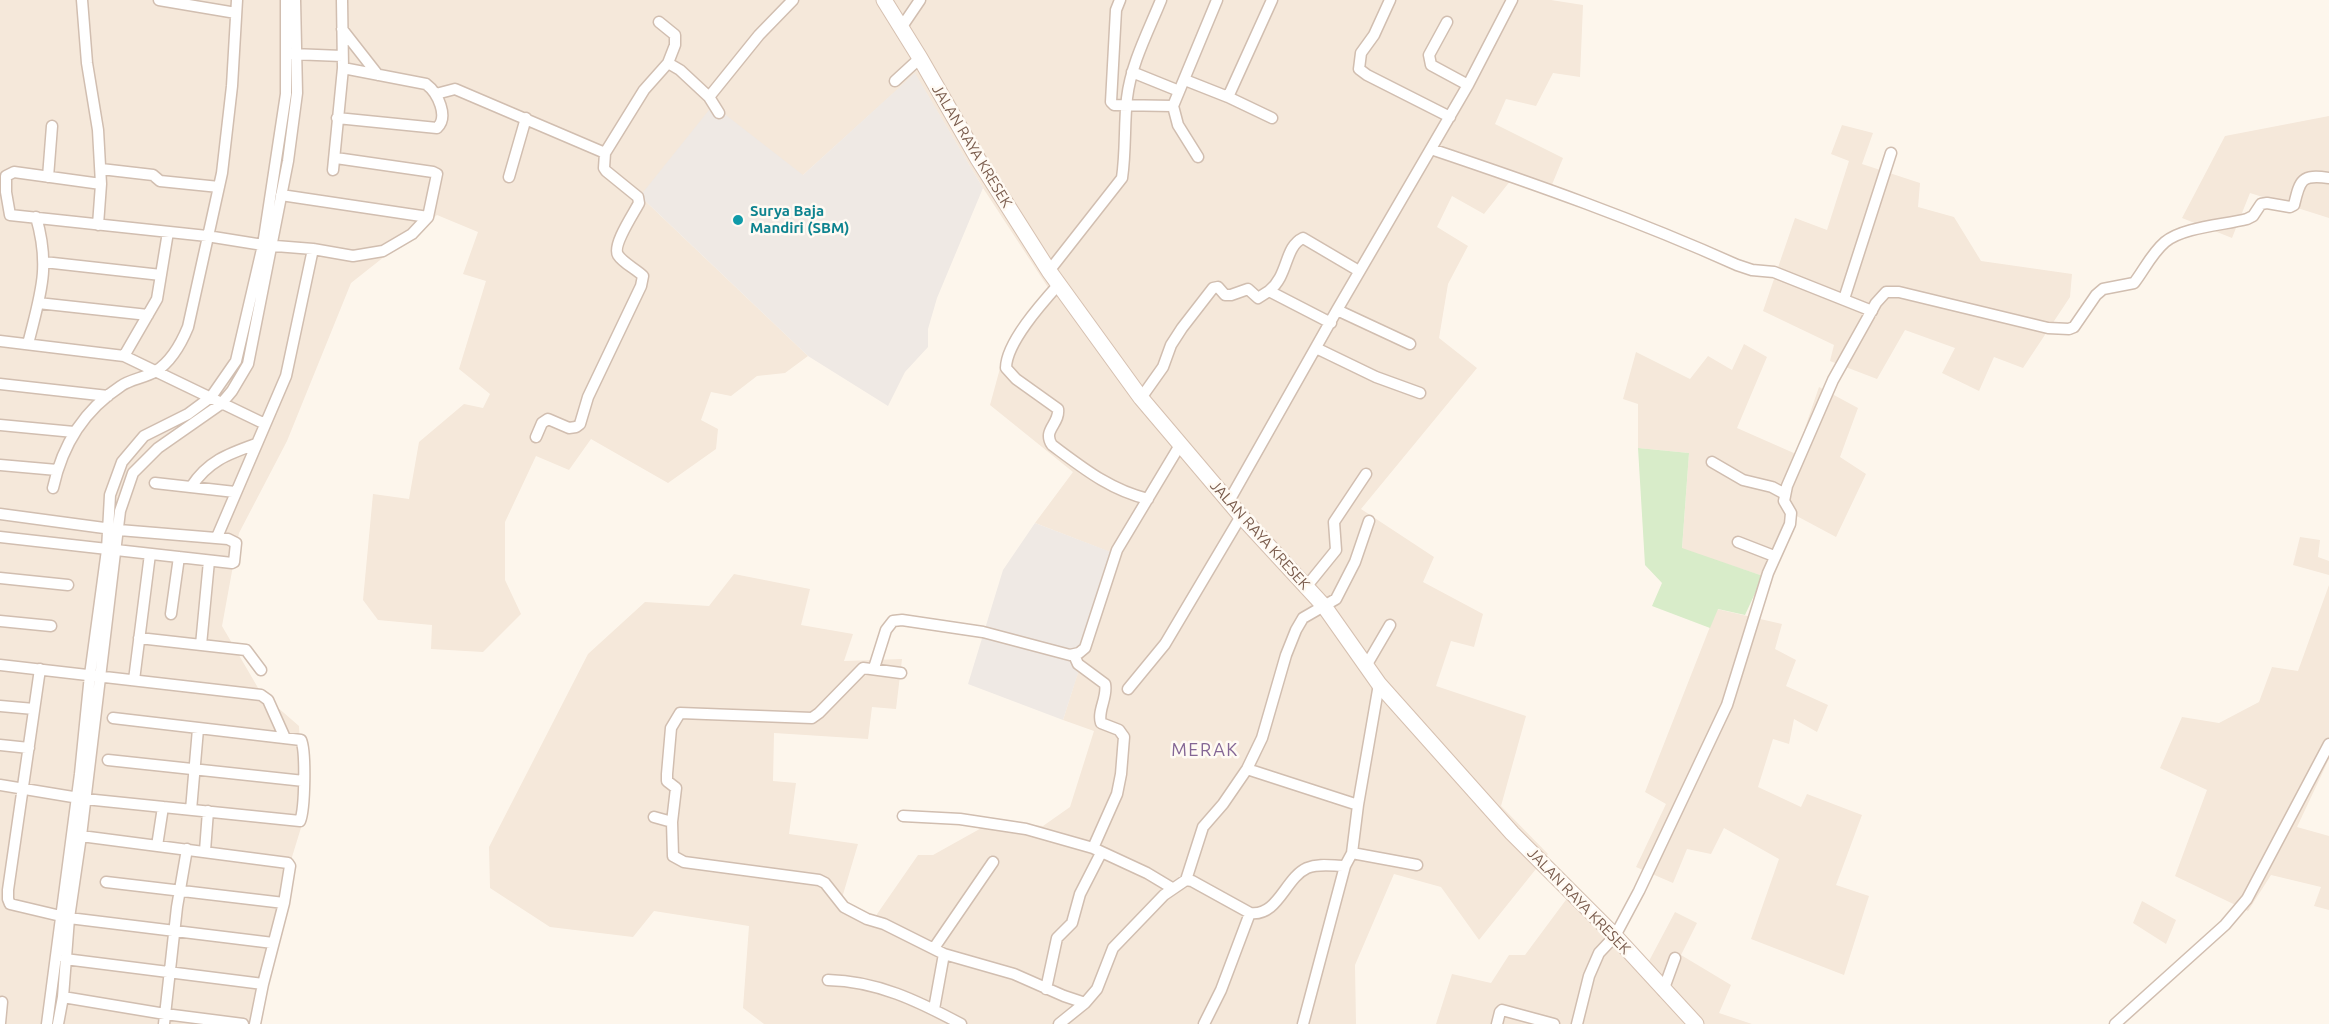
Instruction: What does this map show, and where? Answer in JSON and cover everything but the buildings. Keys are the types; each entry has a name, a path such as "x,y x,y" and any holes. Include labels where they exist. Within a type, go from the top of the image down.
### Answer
{"main road":[{"name":"JALAN RAYA KRESEK","path":"884,0 970,146 1049,271 1141,398 1241,516 1324,606 1379,684 1512,833 1615,936 1696,1024"}],"street":[{"path":"82,0 87,63 99,130 101,184 98,225"},
{"path":"159,0 236,13"},
{"path":"53,488 57,470 74,432 98,404 122,385 156,371 180,348 188,327 219,187 229,123 237,0"},
{"path":"286,0 291,54"},
{"path":"47,1024 81,798 112,551 114,530 110,495 122,462 144,436 188,414 211,397 236,361 288,161 295,0"},
{"path":"333,170 336,158 337,118 343,68 342,0"},
{"path":"709,97 759,35 793,0"},
{"path":"901,28 920,0"},
{"path":"1120,0 1116,10 1111,102 1114,105 1127,106 1173,106"},
{"path":"1049,271 1122,178 1132,72 1161,0"},
{"path":"1198,157 1178,125 1173,106 1217,0"},
{"path":"1228,97 1272,0"},
{"path":"1390,0 1374,35 1361,53 1359,70 1450,117"},
{"path":"1229,501 1450,117 1512,0"},
{"path":"536,437 542,423 548,418 569,428 580,424 591,391 641,286 643,276 616,251 617,243 639,203 638,197 606,171 604,168 605,153 644,90 668,63 675,45 675,35 659,22"},
{"path":"1447,22 1429,60 1431,65 1468,85"},
{"path":"342,29 378,75"},
{"path":"291,54 342,56"},
{"path":"895,81 920,58"},
{"path":"668,63 680,70 709,97 719,112"},
{"path":"337,118 437,128 442,124 443,118 436,94 426,84 343,68"},
{"path":"1132,72 1179,91"},
{"path":"1185,80 1272,118"},
{"path":"436,94 456,89 605,153"},
{"path":"114,530 133,473 158,448 221,404 232,391 248,364 291,95"},
{"path":"509,177 526,118"},
{"path":"48,177 52,126"},
{"path":"1431,149 1572,197 1737,265 1752,270 1774,272 1872,311"},
{"path":"1844,299 1891,153"},
{"path":"101,184 14,172 6,176 5,216 36,217 207,236 353,256 382,251 412,234 428,217 437,174 336,158"},
{"path":"101,169 153,175 160,181 219,187"},
{"path":"1577,1024 1589,976 1599,953 1615,936 1639,891 1727,705 1774,556 1790,524 1791,513 1784,501 1785,494 1833,380 1872,311 1886,292 1899,292 2048,328 2069,329 2074,327 2096,295 2103,289 2134,283 2153,254 2166,241 2179,234 2247,219 2253,216 2261,204 2266,202 2290,207 2294,205 2299,184 2303,180 2329,178"},
{"path":"281,195 428,217"},
{"path":"28,344 44,279 44,242 36,217"},
{"path":"124,356 157,299 168,232"},
{"path":"1141,398 1163,367 1171,345 1182,328 1213,288 1222,289 1225,296 1248,289 1258,298 1275,286 1286,268 1287,258 1296,242 1303,238 1359,272"},
{"path":"217,537 286,376 312,249"},
{"path":"44,262 161,275"},
{"path":"1059,284 1020,333 1006,361 1006,368 1016,379 1058,409 1059,415 1048,432 1047,438 1052,445 1103,483 1148,499"},
{"path":"1269,291 1331,323"},
{"path":"38,303 148,315"},
{"path":"1337,310 1410,344"},
{"path":"0,341 124,356 265,424"},
{"path":"1316,348 1376,377 1420,393"},
{"path":"0,384 108,396"},
{"path":"0,425 74,432"},
{"path":"190,487 201,471 226,455 256,444"},
{"path":"874,668 886,630 893,621 902,620 983,632 1074,655 1084,648 1118,550 1180,445"},
{"path":"1712,462 1743,480 1772,487 1785,494"},
{"path":"0,465 57,470"},
{"path":"1306,587 1334,555 1337,544 1334,522 1366,474"},
{"path":"155,483 236,492"},
{"path":"0,514 114,530 217,537 233,540 236,543 234,562 112,551 0,537"},
{"path":"1128,689 1165,644 1241,516"},
{"path":"1186,880 1203,827 1223,804 1247,769 1262,738 1286,655 1296,630 1303,618 1336,599 1355,562 1369,521"},
{"path":"1738,542 1774,556"},
{"path":"134,680 150,554"},
{"path":"171,614 178,557"},
{"path":"201,645 209,561"},
{"path":"0,578 68,585"},
{"path":"0,621 51,626"},
{"path":"1366,666 1390,625"},
{"path":"139,638 246,650 261,670"},
{"path":"1046,989 1057,938 1072,923 1080,894 1117,794 1124,737 1119,730 1101,723 1100,714 1106,696 1105,684 1078,664 1074,655"},
{"path":"0,665 261,695 268,700 285,738"},
{"path":"901,673 874,668 858,670 812,718 680,713 671,728 667,774 667,781 676,788 672,822 673,856 678,860 819,880 825,883 844,907 944,954 1014,974 1085,1003"},
{"path":"40,669 8,899 15,906 64,917 273,943"},
{"path":"1303,1024 1345,866 1352,853 1379,684"},
{"path":"0,706 34,709"},
{"path":"0,785 81,798 298,823 303,815 303,742 299,739 112,718"},
{"path":"191,810 198,729"},
{"path":"2115,1024 2224,925 2247,899 2329,744"},
{"path":"0,746 29,748"},
{"path":"108,760 304,781"},
{"path":"1247,769 1358,806"},
{"path":"58,1024 63,997 64,917 81,836 81,798"},
{"path":"157,846 163,807"},
{"path":"205,852 208,811"},
{"path":"903,816 960,819 1026,829 1097,850 1147,873 1172,888"},
{"path":"654,817 672,822"},
{"path":"81,836 288,863 290,866 284,903 255,1024"},
{"path":"164,1019 187,849"},
{"path":"1352,853 1417,865"},
{"path":"934,948 993,862"},
{"path":"1059,1024 1085,1003 1097,989 1113,948 1138,920 1172,888 1186,880 1192,881 1250,913 1259,914 1270,908 1294,877 1306,868 1316,865 1345,866"},
{"path":"106,882 284,903"},
{"path":"1204,1024 1221,990 1250,913"},
{"path":"934,1009 944,954"},
{"path":"1664,990 1675,958"},
{"path":"65,959 263,984"},
{"path":"828,980 870,984 934,1009 961,1024"},
{"path":"63,997 164,1019 243,1024"},
{"path":"0,1023 2,1002"},
{"path":"1497,1024 1502,1010 1554,1024"}],"shaded area":[{"path":"0,0 1551,0 1583,5 1580,77 1553,73 1536,106 1506,99 1495,124 1563,158 1551,187 1515,175 1484,214 1452,196 1437,227 1468,246 1448,284 1439,338 1477,368 1361,509 1434,557 1423,582 1483,614 1474,647 1451,641 1436,686 1526,716 1501,806 1548,854 1479,940 1441,887 1394,874 1355,965 1356,1024 764,1024 743,1008 749,926 654,911 633,937 550,927 490,888 489,847 588,654 645,602 709,606 734,574 810,589 801,625 853,634 844,661 902,659 896,709 872,707 868,739 774,733 773,781 796,783 789,834 858,844 839,908 875,917 918,855 933,855 994,821 1043,826 1070,807 1094,731 1063,720 1115,554 1035,523 1073,472 990,405 1005,350 1049,289 983,188 915,74 803,175 641,197 808,356 785,373 757,376 731,396 711,392 701,420 718,429 716,449 668,483 591,439 569,470 536,456 505,522 505,580 521,614 483,652 431,649 432,625 378,620 363,600 373,494 409,499 419,442 464,404 483,408 490,394 459,369 486,281 463,274 478,232 437,215 351,283 287,441 239,533 222,626 261,693 299,726 304,818 284,883 253,1024 0,1024"},
{"path":"915,73 983,188 937,298 928,329 928,347 905,372 888,406 808,356 640,196 713,105 803,175"},
{"path":"2329,116 2329,218 2250,193 2232,238 2182,218 2225,136"},
{"path":"1842,125 1873,133 1862,164 1920,183 1918,207 1954,217 1981,261 2072,274 2070,297 2023,368 1994,357 1979,391 1942,373 1955,348 1905,330 1877,379 1830,361 1834,345 1763,311 1795,218 1827,230 1849,161 1831,154"},
{"path":"1744,344 1767,357 1737,428 1796,454 1819,387 1858,408 1840,457 1866,474 1836,537 1793,514 1763,576 1682,549 1689,453 1638,448 1638,404 1623,399 1636,352 1690,379 1708,356 1732,370"},
{"path":"1035,523 1116,554 1063,720 968,684 1003,570"},
{"path":"2300,537 2320,540 2318,557 2329,561 2329,575 2293,565"},
{"path":"2329,585 2329,759 2297,827 2329,836 2329,910 2314,906 2321,887 2271,875 2248,911 2175,876 2207,790 2160,768 2182,717 2219,723 2259,702 2272,667 2298,671"},
{"path":"1717,609 1782,624 1775,649 1796,660 1786,686 1828,705 1817,732 1794,719 1789,744 1773,739 1758,787 1801,807 1807,794 1862,815 1836,885 1869,896 1844,975 1751,939 1779,859 1724,828 1711,854 1687,849 1673,883 1636,867 1666,804 1645,792"},
{"path":"1574,889 1649,961 1675,912 1697,923 1681,955 1731,985 1719,1013 1752,1024 1436,1024 1452,974 1491,983 1509,955 1525,955"},
{"path":"2142,901 2176,920 2166,944 2133,923"}],"green space":[{"path":"1638,448 1689,453 1682,548 1763,576 1745,615 1718,609 1710,628 1652,606 1662,583 1645,565"}],"place":[{"name":"Surya Baja Mandiri (SBM)","path":"738,220"}],"district":[{"name":"MERAK","path":"1205,750"}]}
